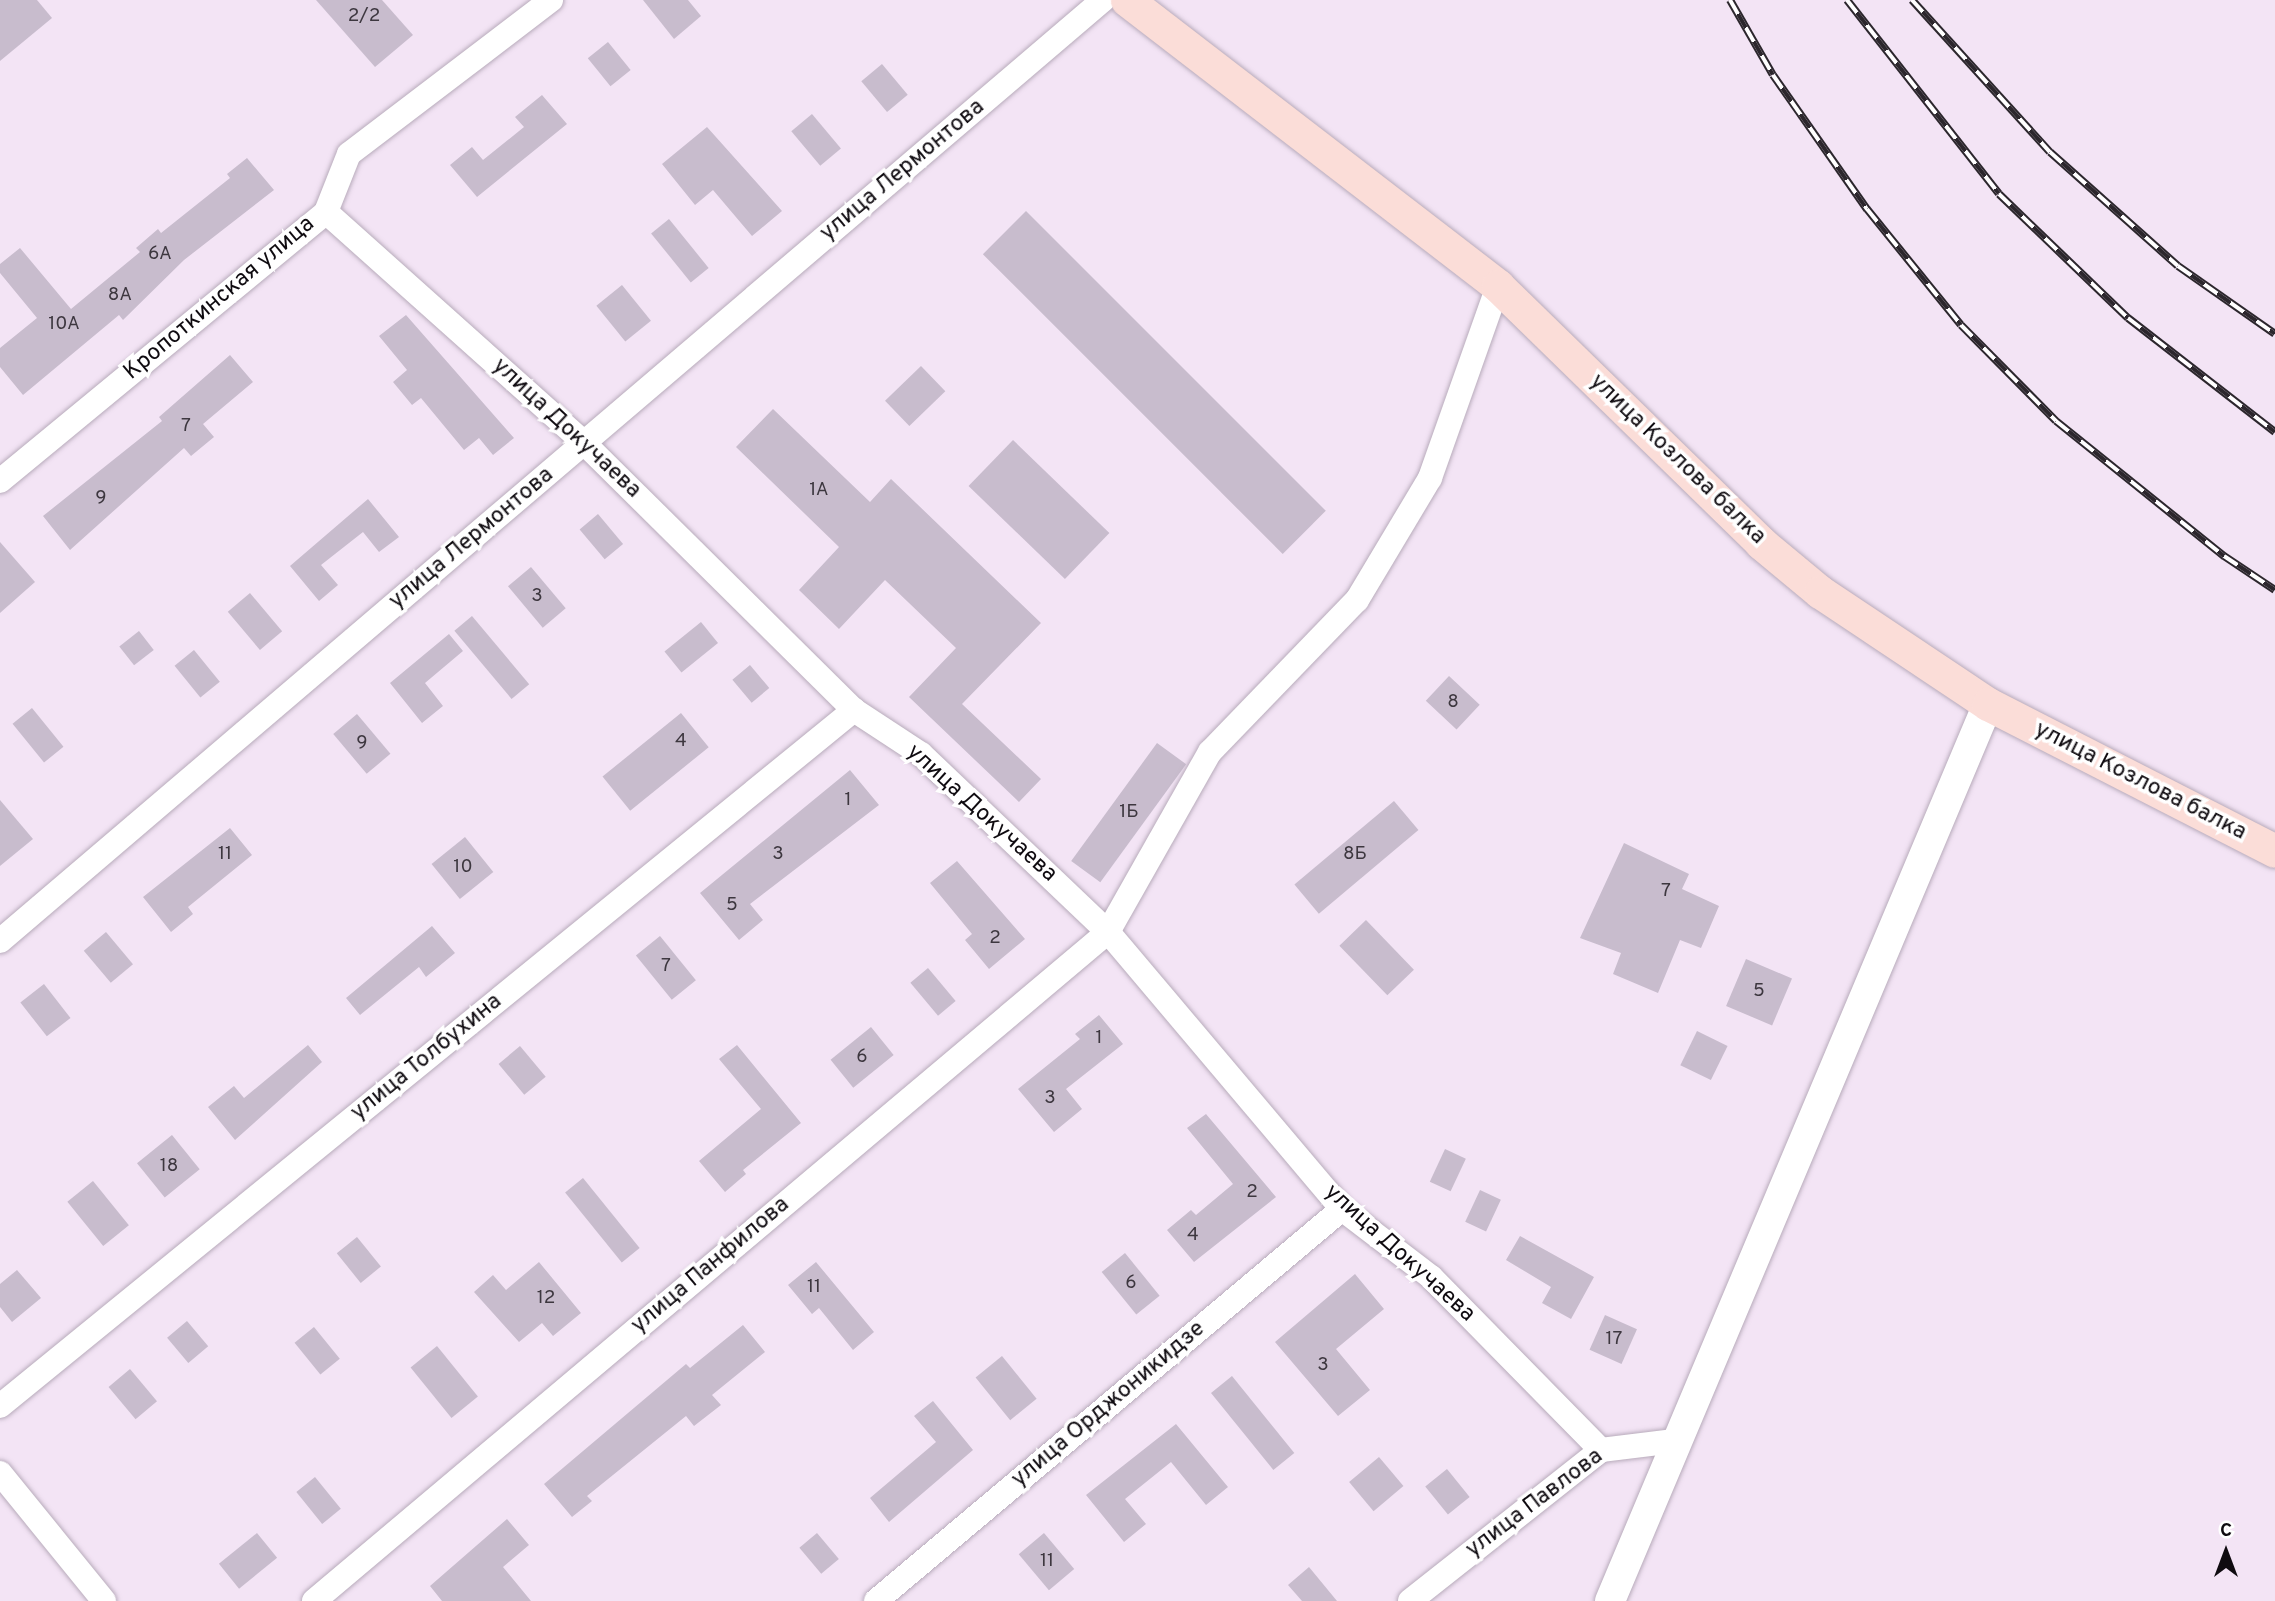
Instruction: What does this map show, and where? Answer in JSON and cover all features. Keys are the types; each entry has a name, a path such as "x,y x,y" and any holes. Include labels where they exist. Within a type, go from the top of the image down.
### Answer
{"main road":[{"name":"улица Козлова балка","path":"1127,0 1498,286 1761,543 1819,592 1988,704 2275,851"}],"street":[{"name":"Кропоткинская улица","path":"0,481 326,212 349,154 551,0"},
{"name":"улица Лермонтова","path":"0,941 1103,0"},
{"name":"улица Докучаева","path":"326,212 584,443 854,710 921,754 1108,932 1342,1209 1431,1277 1601,1450"},
{"path":"1108,932 1210,752 1357,600 1430,478 1498,286"},
{"path":"1610,1601 1674,1441 1988,704"},
{"name":"улица Толбухина","path":"0,1406 854,710"},
{"name":"улица Панфилова","path":"314,1601 1108,932"},
{"name":"улица Орджоникидзе","path":"876,1601 1342,1209"},
{"name":"улица Павлова","path":"1409,1601 1601,1450 1674,1441"},
{"path":"0,1474 104,1601"}],"building":[{"path":"0,0 37,0 52,18 0,61"},
{"path":"316,0 382,0 413,35 375,67"},
{"path":"643,0 688,0 701,16 674,39"},
{"path":"608,42 631,70 610,86 588,58"},
{"path":"882,64 908,95 887,112 861,81"},
{"path":"542,95 567,124 477,197 450,165 472,147 483,160 524,127 515,117"},
{"path":"812,114 841,148 820,166 791,131"},
{"path":"707,127 782,211 752,236 713,190 695,205 662,164"},
{"path":"247,158 274,190 184,260 123,320 119,315 23,395 0,367 0,348 37,318 0,273 0,264 20,248 71,309 140,252 136,248 158,229 161,233 230,178 227,174"},
{"path":"1026,211 1326,511 1283,554 983,254"},
{"path":"669,219 709,268 691,282 651,233"},
{"path":"622,285 651,321 625,342 596,306"},
{"path":"406,315 514,438 493,455 479,438 464,450 421,398 412,405 393,382 407,370 379,336"},
{"path":"230,355 253,382 203,424 214,437 191,456 184,448 70,550 43,516 162,421 159,417"},
{"path":"921,366 945,391 909,426 885,401"},
{"path":"773,409 870,502 891,479 1041,623 962,704 1041,779 1019,802 909,697 956,648 885,580 839,629 799,590 839,547 736,447"},
{"path":"1013,440 1109,533 1065,579 969,486"},
{"path":"368,499 399,537 379,552 363,532 321,565 338,585 319,601 290,566"},
{"path":"598,514 623,544 605,559 580,529"},
{"path":"0,542 35,582 0,613"},
{"path":"531,567 566,608 543,628 508,586"},
{"path":"250,593 282,631 260,650 228,612"},
{"path":"472,616 529,684 512,699 454,631"},
{"path":"701,622 718,643 681,673 664,652"},
{"path":"139,631 154,650 134,665 119,646"},
{"path":"449,634 463,651 425,683 443,706 422,723 390,683"},
{"path":"194,650 220,682 200,698 175,666"},
{"path":"750,665 769,688 752,703 732,680"},
{"path":"1449,676 1480,705 1457,730 1426,701"},
{"path":"32,708 63,747 44,763 13,724"},
{"path":"681,713 709,747 630,811 603,777"},
{"path":"357,714 390,754 367,774 333,734"},
{"path":"1157,743 1186,764 1100,882 1071,861"},
{"path":"850,770 879,805 750,904 763,920 739,940 700,893"},
{"path":"0,800 33,839 0,866"},
{"path":"1394,801 1418,830 1319,914 1294,885"},
{"path":"230,828 252,855 188,907 193,914 171,932 143,897"},
{"path":"465,837 493,872 460,899 432,864"},
{"path":"1624,843 1689,874 1682,889 1719,906 1701,948 1680,940 1658,993 1613,974 1621,953 1580,938"},
{"path":"957,861 1025,939 989,969 965,940 972,934 930,883"},
{"path":"1366,920 1414,970 1387,995 1339,946"},
{"path":"432,926 455,953 426,977 419,967 360,1015 346,998"},
{"path":"106,932 133,964 111,983 84,951"},
{"path":"660,936 696,980 672,1000 636,956"},
{"path":"1746,959 1792,979 1772,1025 1726,1006"},
{"path":"928,968 956,1001 938,1016 910,983"},
{"path":"44,984 70,1018 47,1036 20,1002"},
{"path":"1099,1015 1123,1044 1066,1089 1082,1109 1054,1132 1018,1089 1080,1039 1075,1034"},
{"path":"871,1027 894,1055 853,1088 831,1060"},
{"path":"1697,1031 1728,1046 1711,1080 1680,1065"},
{"path":"308,1045 322,1062 235,1140 208,1107 234,1086 244,1098"},
{"path":"737,1045 801,1123 743,1170 746,1174 725,1192 699,1161 761,1109 719,1059"},
{"path":"520,1046 546,1077 524,1095 499,1064"},
{"path":"1206,1114 1276,1197 1194,1262 1167,1230 1191,1210 1196,1215 1233,1184 1187,1128"},
{"path":"172,1135 200,1169 165,1198 137,1163"},
{"path":"1445,1149 1466,1159 1451,1191 1430,1182"},
{"path":"583,1178 640,1248 622,1262 565,1192"},
{"path":"93,1181 129,1225 103,1246 67,1202"},
{"path":"1480,1190 1501,1200 1486,1231 1465,1222"},
{"path":"1520,1236 1594,1277 1571,1319 1542,1303 1551,1287 1506,1260"},
{"path":"357,1237 381,1267 361,1283 337,1253"},
{"path":"1125,1253 1160,1296 1136,1315 1102,1272"},
{"path":"539,1262 581,1313 553,1336 542,1323 519,1342 474,1292 493,1275 506,1290"},
{"path":"816,1262 874,1332 853,1350 819,1308 812,1314 788,1285"},
{"path":"17,1270 41,1298 12,1322 0,1307 0,1284"},
{"path":"1355,1274 1384,1309 1336,1349 1370,1390 1338,1416 1275,1342"},
{"path":"1605,1315 1637,1329 1622,1364 1590,1350"},
{"path":"187,1321 208,1346 188,1363 167,1338"},
{"path":"743,1325 765,1352 712,1395 721,1405 694,1426 686,1416 587,1496 592,1501 572,1517 544,1484 686,1364 690,1368"},
{"path":"314,1327 340,1359 320,1375 295,1343"},
{"path":"437,1346 478,1397 451,1418 411,1367"},
{"path":"1002,1356 1037,1399 1010,1420 976,1377"},
{"path":"130,1369 157,1401 136,1419 109,1387"},
{"path":"1232,1376 1294,1453 1273,1470 1211,1393"},
{"path":"933,1401 973,1450 889,1522 870,1498 936,1442 914,1416"},
{"path":"1176,1424 1228,1487 1206,1505 1171,1462 1125,1499 1146,1524 1124,1542 1086,1495"},
{"path":"1379,1457 1403,1486 1374,1511 1349,1482"},
{"path":"1447,1469 1470,1497 1448,1515 1425,1487"},
{"path":"315,1477 341,1509 322,1524 296,1492"},
{"path":"507,1519 529,1545 503,1567 531,1601 442,1601 430,1586"},
{"path":"257,1533 277,1558 239,1589 219,1564"},
{"path":"817,1533 839,1559 821,1574 799,1548"},
{"path":"1044,1533 1074,1569 1049,1590 1019,1554"},
{"path":"1309,1567 1337,1601 1302,1601 1288,1585"}],"railway":[{"path":"1730,0 1773,75 1867,209 1961,325 2056,421 2224,556 2275,590"},
{"path":"1847,0 1999,194 2128,318 2275,432"},
{"path":"1912,0 2050,152 2178,266 2275,334"}]}
